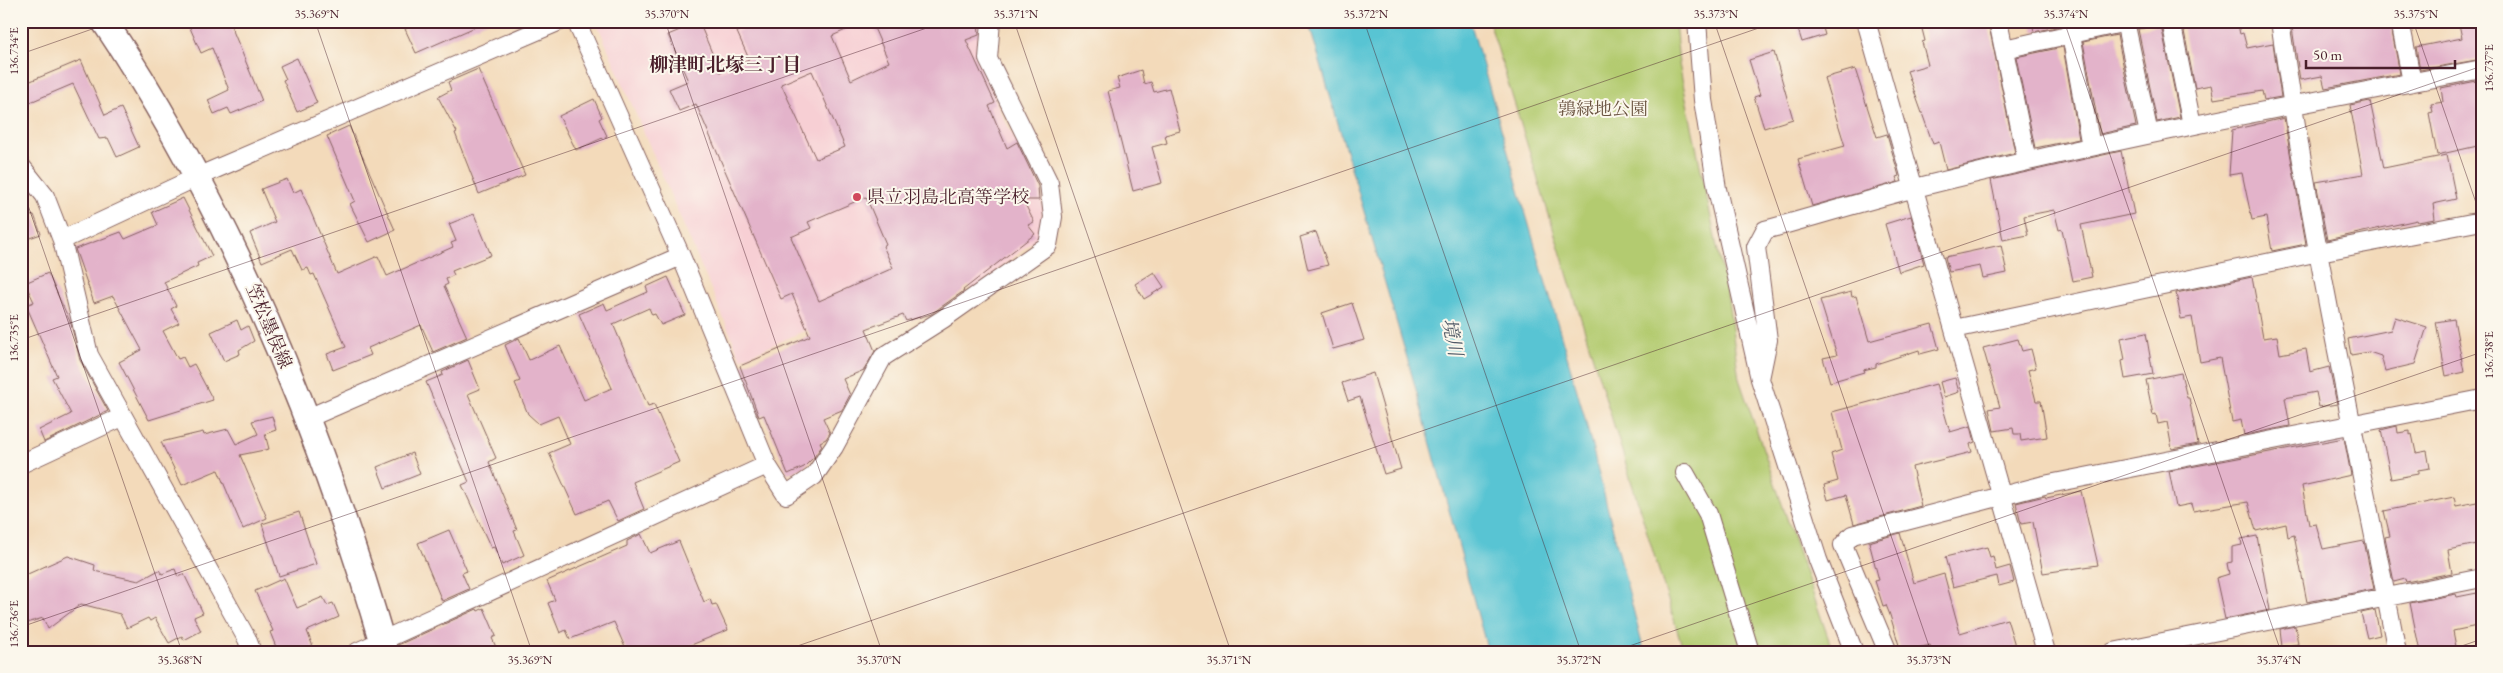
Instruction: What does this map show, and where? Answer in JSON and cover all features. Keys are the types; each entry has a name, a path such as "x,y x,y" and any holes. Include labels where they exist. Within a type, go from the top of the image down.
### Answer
{"main road":[{"name":"笠松墨俣線","path":"104,21 130,60 197,177 258,298 308,418 332,484 384,646"}],"street":[{"path":"62,240 197,177 560,21"},
{"path":"576,21 680,256 767,466 786,495 814,476 834,447 883,357 943,320 1048,245 1053,217 1049,183 988,59 991,21"},
{"path":"1697,21 1703,100 1717,189 1760,379 1818,560 1854,652"},
{"path":"1866,21 2046,652"},
{"path":"1998,21 2027,161"},
{"path":"2171,21 2192,125"},
{"path":"2280,21 2292,105 2319,252 2397,652"},
{"path":"2400,21 2412,82"},
{"path":"2004,49 2127,22 2149,134"},
{"path":"2071,34 2091,147"},
{"path":"1760,379 1768,340 1756,247 1765,230 1913,188 2027,161 2192,125 2482,69"},
{"path":"21,166 45,196 62,240 89,355 180,516 247,639 252,652"},
{"path":"1954,329 2319,252 2482,221"},
{"path":"308,418 680,256"},
{"path":"1888,652 1843,545 1852,535 2044,485 2482,399"},
{"path":"21,464 122,416"},
{"path":"357,652 384,646 767,466"},
{"path":"1685,473 1708,514 1750,652"},
{"path":"2113,652 2482,578"}],"shaded area":[{"name":"県立羽島北高等学校","path":"596,21 988,21 984,59 999,110 1040,185 1043,209 1039,236 972,292 959,262 741,359"}],"green space":[{"name":"鶉緑地公園","path":"1489,21 1675,21 1679,64 1728,300 1739,379 1833,652 1684,652"}],"water":[{"name":"境川","path":"1308,21 1470,21 1584,415 1644,652 1488,652 1410,368"}],"building":[{"path":"187,21 229,21 262,101 231,114 228,108 214,114 208,100 229,90 212,48 201,53"},
{"path":"422,21 489,21 416,53 405,29"},
{"name":"県立羽島北高等学校","path":"760,21 866,21 832,36 851,80 889,62 871,21 978,21 979,35 966,40 995,103 989,106 1007,148 1017,142 1038,186 1039,200 1023,200 1034,222 1028,225 1035,234 964,291 931,314 906,321 903,315 866,329 875,351 864,370 843,379 850,395 842,410 823,418 830,433 826,439 820,442 822,446 804,467 788,474 764,415 759,417 740,366 810,336 792,294 781,299 696,104 679,111 669,89 688,81 668,35 699,22 720,72 749,59 737,32","holes":["812,71 845,147 816,159 781,84","866,197 886,244 883,246 893,268 819,301 791,237 811,228 808,222"]},
{"path":"1812,21 1821,21 1825,35 1802,42 1797,26"},
{"path":"1927,21 1988,21 2015,153 1946,170 1939,142 1933,144 1907,71 1928,65 1922,42 1925,41 1922,29 1928,27"},
{"path":"2032,21 2055,21 2056,27 2034,32"},
{"path":"2182,21 2237,21 2240,34 2243,33 2247,48 2273,43 2281,97 2264,100 2262,91 2214,99 2211,85 2195,88"},
{"path":"2291,21 2390,21 2400,74 2325,88 2322,76 2300,80"},
{"path":"2482,21 2482,59 2420,70 2416,47 2462,38 2459,24"},
{"path":"2161,25 2180,117 2157,122 2138,29"},
{"path":"2117,35 2136,126 2100,134 2083,42"},
{"path":"2063,47 2079,139 2035,148 2016,57"},
{"path":"1774,52 1793,119 1764,128 1754,97 1760,95 1749,60"},
{"path":"297,58 317,103 297,112 283,80 286,79 280,66"},
{"path":"81,60 105,115 121,108 139,147 117,157 108,138 99,139 73,84 21,106 21,85"},
{"path":"478,69 525,175 479,194 455,133 457,132 438,97 451,90 448,82"},
{"path":"1855,69 1877,137 1887,134 1899,176 1896,177 1898,182 1812,206 1798,159 1845,146 1824,78"},
{"path":"1141,70 1144,84 1151,82 1154,92 1169,88 1180,131 1165,135 1167,143 1152,147 1162,183 1133,191 1108,91 1120,88 1117,78"},
{"path":"2482,80 2482,145 2437,155 2429,113 2433,112 2431,104 2443,102 2441,88"},
{"path":"594,99 602,117 599,119 607,136 576,150 559,116"},
{"path":"2370,101 2384,168 2447,155 2456,199 2433,204 2435,219 2418,222 2417,220 2327,240 2316,182 2363,174 2350,105"},
{"path":"2284,118 2306,244 2272,251 2266,217 2252,220 2242,173 2229,175 2232,130"},
{"path":"349,126 395,230 369,242 350,204 355,201 327,136"},
{"path":"2121,151 2134,214 2081,225 2092,277 2073,281 2062,229 2059,230 2054,210 2024,216 2028,235 2003,240 1991,180"},
{"path":"287,179 293,193 301,189 337,274 378,256 387,276 453,247 451,243 456,241 449,224 474,214 491,255 452,271 454,275 446,279 448,284 444,286 467,337 433,352 421,325 368,348 371,355 333,370 327,354 346,347 314,274 311,275 308,268 302,270 292,249 262,262 250,233 275,222 261,189"},
{"path":"183,198 212,256 197,263 198,266 164,282 176,306 171,309 179,323 163,331 178,359 183,357 188,367 194,364 213,400 149,420 119,362 142,350 113,296 94,303 75,249 121,232 125,239 158,225 152,212"},
{"path":"34,215 41,234 21,241 21,219"},
{"path":"1911,216 1924,264 1899,272 1885,224"},
{"path":"1316,232 1328,265 1308,270 1300,237"},
{"path":"2001,245 2007,273 1983,278 1980,266 1949,272 1945,257"},
{"path":"1154,272 1164,287 1144,299 1135,284"},
{"path":"48,273 71,324 80,360 108,411 44,442 39,430 71,414 52,378 57,376 26,305 34,302 25,283"},
{"path":"668,277 685,315 661,325 655,314 652,315 649,308 613,324 648,406 654,404 679,462 633,482 644,509 618,521 608,501 577,514 549,453 570,444 558,416 539,424 528,414 515,383 520,381 505,345 519,338 529,360 560,346 584,400 612,388 579,314 604,303 607,310 648,292 646,287"},
{"path":"2252,277 2263,338 2277,336 2280,354 2306,349 2310,372 2329,367 2337,404 2319,407 2316,392 2285,398 2290,426 2244,435 2241,420 2232,422 2220,358 2200,362 2192,317 2181,319 2176,293"},
{"path":"1851,292 1852,297 1856,296 1869,341 1932,324 1939,349 1920,354 1919,350 1876,364 1876,367 1863,370 1864,372 1830,382 1823,358 1837,355 1820,300"},
{"path":"1352,303 1364,340 1333,349 1322,313"},
{"path":"2395,317 2427,327 2415,364 2385,371 2381,356 2369,352 2351,355 2348,339 2391,330"},
{"path":"2454,319 2464,372 2446,376 2436,322"},
{"path":"237,320 241,330 248,326 254,341 239,350 240,354 224,361 211,332"},
{"path":"2146,333 2153,374 2125,379 2122,361 2125,360 2121,338"},
{"path":"2018,339 2022,351 2031,349 2036,368 2028,370 2036,401 2041,401 2047,437 2021,441 2020,434 2014,434 2013,428 1994,431 1989,409 2000,407 1983,348"},
{"path":"468,360 480,389 468,394 496,458 489,462 517,530 514,531 524,555 502,565 494,547 491,548 462,485 469,482 426,382 443,375 442,372"},
{"path":"1373,373 1401,469 1384,474 1360,397 1348,401 1342,383"},
{"path":"2181,373 2187,398 2189,398 2198,444 2172,449 2167,422 2158,424 2156,414 2153,415 2146,380"},
{"path":"1955,378 1959,392 1944,397 1940,382"},
{"path":"1936,384 1950,432 1971,426 1975,442 1970,444 1972,452 1912,467 1921,506 1854,524 1846,495 1828,500 1824,485 1838,481 1831,454 1842,450 1832,412"},
{"path":"272,416 276,430 265,434 269,449 240,455 267,518 243,529 218,470 182,485 161,442 203,432 204,435 228,429 236,444 258,434 252,421"},
{"path":"2397,426 2398,433 2410,431 2416,453 2427,451 2430,468 2418,470 2418,474 2391,479 2381,430"},
{"path":"2344,438 2351,475 2302,486 2309,525 2316,524 2323,549 2364,541 2374,589 2307,602 2294,535 2288,537 2286,524 2256,531 2248,502 2193,511 2191,504 2176,507 2169,471"},
{"path":"412,453 420,474 385,488 377,467"},
{"path":"2081,491 2098,565 2043,573 2033,522 2021,524 2016,503 2045,496 2046,498"},
{"path":"2454,497 2456,506 2482,501 2482,543 2448,550 2452,573 2406,582 2405,579 2394,582 2385,537 2390,536 2384,511"},
{"path":"299,512 316,564 279,576 262,524"},
{"path":"449,530 467,571 462,573 469,589 442,601 418,543"},
{"path":"1900,533 1914,583 1944,574 1960,633 2007,619 2017,652 1932,652 1930,645 1901,652 1890,615 1886,605 1883,606 1875,581 1879,580 1869,542"},
{"path":"641,534 650,553 679,541 704,602 710,599 712,605 716,604 728,630 674,652 627,652 614,622 570,639 566,630 560,633 548,603 555,600 547,581 627,546 627,541"},
{"path":"2257,536 2270,610 2225,619 2216,578 2229,574 2227,563 2232,562 2232,547 2242,545 2241,539"},
{"path":"1987,547 1990,557 1993,556 1996,570 2010,566 2014,582 1999,586 1997,576 1953,587 1945,557"},
{"path":"68,556 95,565 94,571 139,581 159,570 162,574 175,569 178,577 184,574 203,613 194,617 201,631 184,640 182,636 169,643 155,618 150,621 148,618 127,628 120,614 81,604 48,629 43,618 21,625 21,577"},
{"path":"284,578 297,608 323,597 327,605 333,603 339,617 307,631 315,652 278,652 270,632 273,631 255,591"},
{"path":"2477,593 2478,598 2482,598 2482,621 2477,622 2477,626 2453,631 2457,652 2420,652 2410,603 2456,594 2457,597"},
{"path":"484,608 496,636 492,638 498,652 399,652 398,645 477,609 478,611"},
{"path":"2375,610 2380,635 2367,638 2361,613"},
{"path":"2295,626 2298,644 2282,647 2280,629"}],"place":[{"name":"県立羽島北高等学校","path":"857,197"}],"district":[{"name":"柳津町北塚三丁目","path":"725,64"}]}
